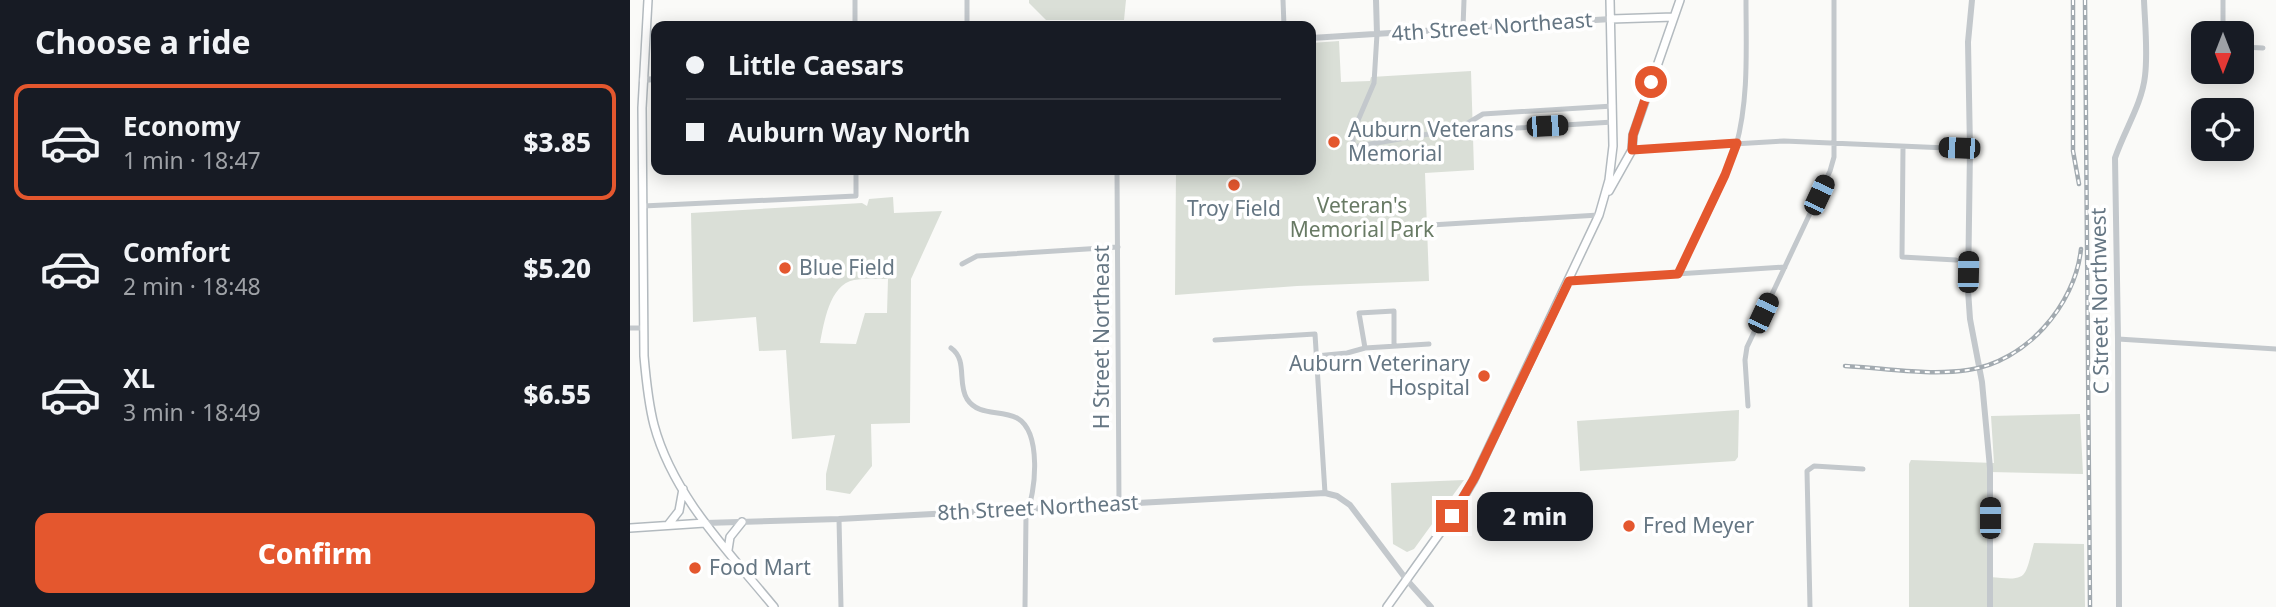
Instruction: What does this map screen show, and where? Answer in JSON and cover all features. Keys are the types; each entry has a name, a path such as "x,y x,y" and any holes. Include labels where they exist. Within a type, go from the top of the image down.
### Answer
{"main road":[{"path":"648,0 642,80 643,206 647,388 654,424 682,489 705,523 775,607"},
{"path":"1387,607 1468,491 1599,215 1612,163 1610,0"},
{"path":"1605,197 1632,150 1633,135 1680,0"},
{"name":"4th Street Northeast","path":"1611,19 1674,16"},
{"path":"667,525 679,511 682,489"},
{"path":"728,551 730,537 742,522"},
{"name":"8th Street Northeast","path":"630,528 705,523"}],"street":[{"path":"855,0 855,21"},
{"path":"967,0 967,21"},
{"path":"1283,0 1284,21"},
{"path":"1376,0 1374,83 1353,131 1353,147 1458,129 1484,130 1613,122"},
{"path":"1463,29 1464,0"},
{"path":"1678,274 1725,175 1737,143 1744,97 1746,0"},
{"path":"1748,406 1745,360 1747,347 1830,171 1834,157 1833,0"},
{"path":"1972,0 1968,42 1968,290 1970,319 1982,382 1990,468 1990,607"},
{"name":"C Street Northwest","path":"2119,607 2115,158 2125,129 2138,104 2146,77 2144,0"},
{"path":"2223,0 2223,21"},
{"name":"4th Street Northeast","path":"1316,38 1611,19"},
{"path":"2254,48 2263,48"},
{"path":"642,80 651,79"},
{"path":"1458,129 1483,114 1613,106"},
{"path":"1546,110 1547,126"},
{"path":"1632,150 1784,141 1970,149"},
{"path":"1903,147 1902,257 1956,260"},
{"path":"643,206 856,196 856,175"},
{"name":"H Street Northeast","path":"1117,175 1119,504"},
{"path":"1431,225 1599,215"},
{"path":"962,264 977,256 1118,247"},
{"path":"1569,281 1785,267"},
{"path":"1365,348 1359,313 1394,311 1394,346"},
{"path":"630,328 645,328"},
{"path":"1215,340 1315,334 1325,492 1350,505 1406,579 1432,607"},
{"path":"2118,339 2276,349"},
{"path":"1316,356 1365,348 1429,344"},
{"path":"951,348 960,360 967,400 982,411 1014,416 1024,423 1032,439 1032,503 1026,515 1025,607"},
{"path":"1810,607 1807,471 1814,466 1863,469"},
{"name":"8th Street Northeast","path":"705,523 839,519 1325,492"},
{"path":"839,519 841,607"}],"green space":[{"path":"1029,0 1126,0 1124,20 1046,20"},
{"name":"Veteran's Memorial Park","path":"1339,41 1341,82 1370,81 1371,77 1471,71 1474,170 1425,173 1429,281 1297,286 1175,295 1176,175 1316,175 1316,43"},
{"path":"893,197 894,213 942,211 911,279 910,423 871,424 872,466 850,494 826,490 826,474 835,435 792,439 786,350 759,351 756,317 693,322 691,213 862,203 867,206 869,199","holes":["858,279 888,279 887,313 865,313 856,344 820,343 829,306 833,297 846,283"]},
{"path":"1739,410 1738,457 1735,461 1580,471 1577,421"},
{"path":"2080,414 2083,474 1990,472 1990,577 2012,578 2023,575 2034,543 2084,544 2085,607 1909,607 1911,460 1994,463 1991,416"},
{"path":"1464,480 1414,549 1407,552 1393,544 1391,483"}],"railway":[{"path":"2073,0 2073,151 2079,184"},
{"path":"2085,0 2090,607"},
{"path":"1845,366 1953,372 1989,365 2009,356 2044,328 2058,310 2077,270 2081,249"}],"place":[{"name":"Auburn Veterans Memorial","path":"1334,142"},
{"name":"Troy Field","path":"1234,185"},
{"name":"Blue Field","path":"785,268"},
{"name":"Auburn Veterinary Hospital","path":"1484,376"},
{"name":"Fred Meyer","path":"1629,526"},
{"name":"Food Mart","path":"695,568"}],"route":[{"path":"1452,516 1475,477 1569,281 1678,274 1725,175 1737,143 1632,150 1631,142 1651,82"}]}
